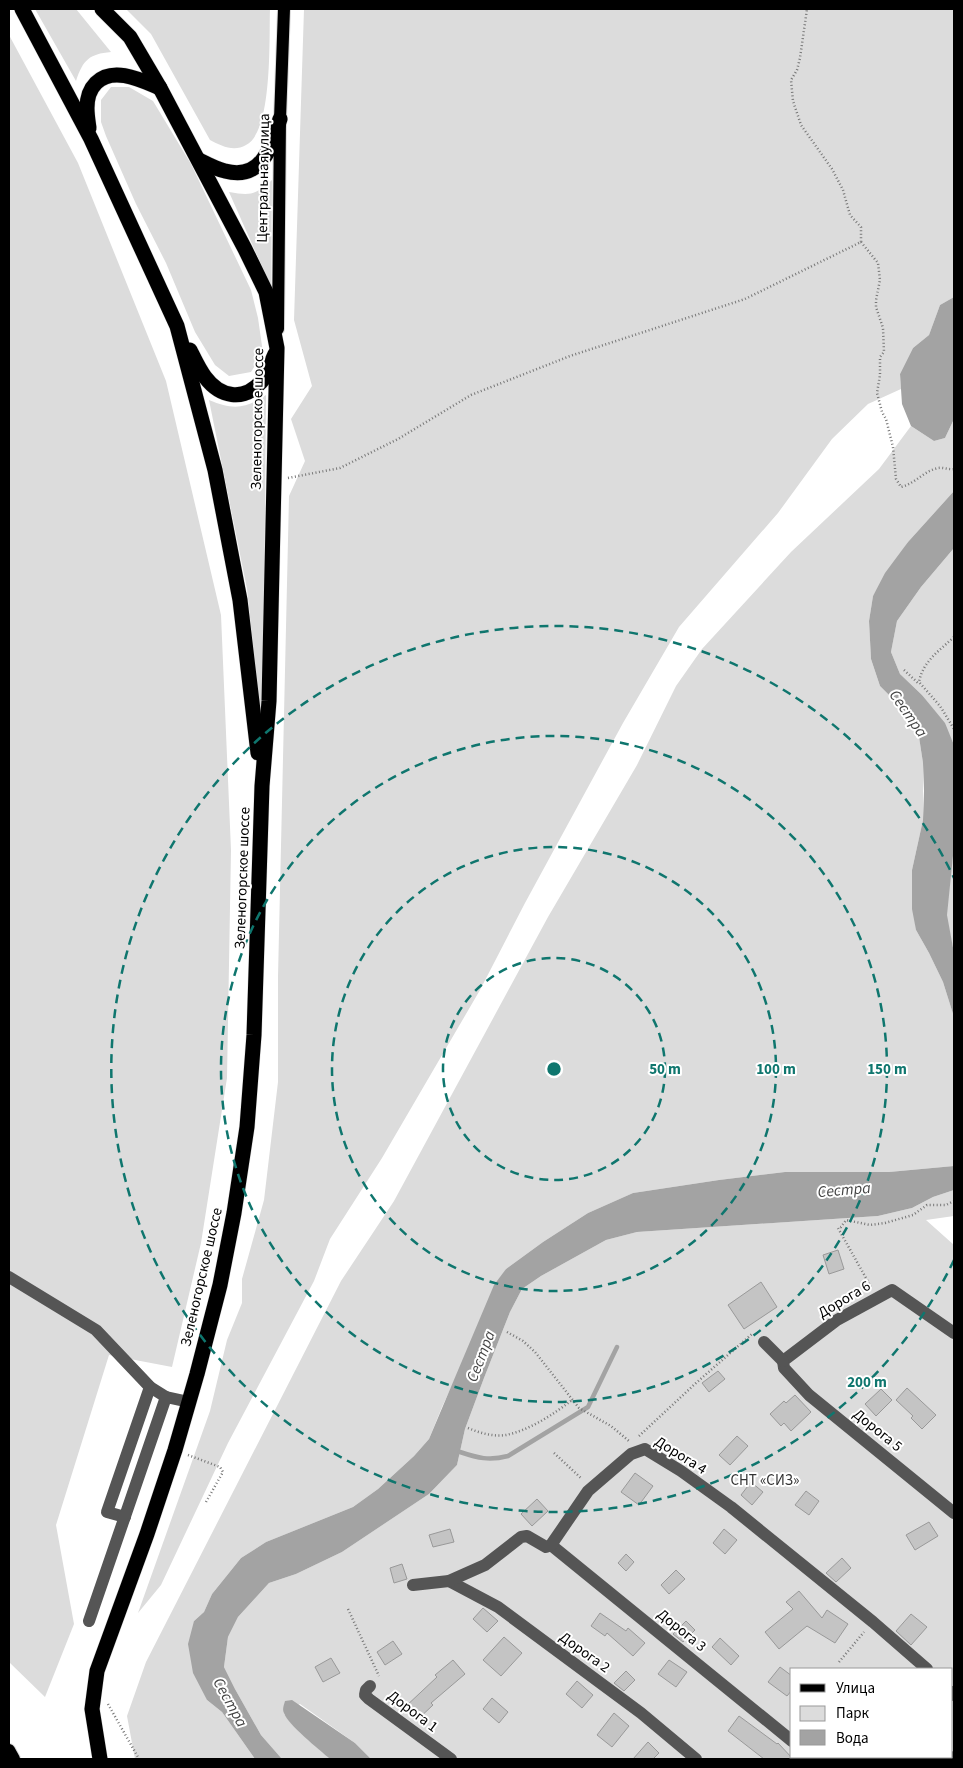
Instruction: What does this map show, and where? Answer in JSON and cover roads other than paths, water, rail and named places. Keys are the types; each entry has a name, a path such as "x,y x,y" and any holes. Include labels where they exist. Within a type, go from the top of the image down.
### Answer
{"highway":[{"name":"Зеленогорское шоссе","path":"22,9 91,139 177,326 215,470 240,600 262,786"},
{"name":"Зеленогорское шоссе","path":"100,1759 92,1710 97,1671 147,1534 189,1402 220,1285 234,1213 247,1127 254,1035 262,786 269,701 277,348 266,292 199,160 130,37 102,9"},
{"path":"91,139 87,107 91,88 101,78 115,74 133,78 160,88"},
{"path":"199,160 224,171 243,174 257,166 270,149 280,119"},
{"path":"177,326 204,377 220,392 237,395 250,391 262,381 277,348"}],"main road":[{"name":"Центральная улица","path":"277,348 280,119 284,9"},
{"path":"9,1750 14,1759"}],"street":[{"path":"9,1277 96,1330 150,1387 166,1397 189,1402"},
{"name":"Дорога 6","path":"784,1365 837,1320 892,1290 954,1333"},
{"name":"Дорога 5","path":"764,1342 809,1395 954,1513"},
{"path":"125,1517 107,1512 150,1387"},
{"path":"88,1621 166,1397"},
{"name":"Дорога 4","path":"551,1546 592,1488 631,1454 645,1449 731,1507 873,1622 926,1668"},
{"path":"413,1586 449,1580 485,1565 521,1537 527,1536 546,1547 551,1546"},
{"name":"Дорога 3","path":"551,1546 790,1739"},
{"name":"Дорога 2","path":"449,1580 498,1608 641,1713 696,1759"},
{"name":"Дорога 1","path":"370,1686 366,1690 365,1695 369,1699 451,1759"}],"water":[{"path":"954,297 954,419 945,438 934,441 911,426 902,404 900,374 913,348 929,335 940,305"},
{"name":"Сестра","path":"954,491 954,548 921,587 897,621 891,652 900,674 922,695 945,723 954,745 954,846 947,915 954,953 954,1017 943,982 916,930 912,909 912,870 923,820 923,763 919,737 897,703 880,686 871,659 869,621 873,596 885,573 908,542"},
{"name":"Сестра","path":"954,1166 954,1190 933,1197 912,1208 878,1216 637,1232 606,1240 541,1276 522,1289 510,1312 465,1429 457,1465 429,1494 342,1552 296,1574 269,1583 238,1617 228,1637 224,1667 261,1735 282,1759 255,1759 222,1712 207,1700 193,1673 188,1644 194,1621 204,1612 212,1594 241,1558 266,1542 353,1507 378,1489 414,1456 429,1439 494,1285 506,1269 543,1242 588,1213 633,1193 785,1172 889,1172"},
{"path":"292,1700 355,1743 371,1759 330,1759 286,1718 283,1710 285,1701"}],"waterway":[{"path":"460,1452 484,1458 508,1456 588,1407 617,1347"}],"park label":[{"name":"СНТ «СИЗ»","path":"765,1480"}]}
